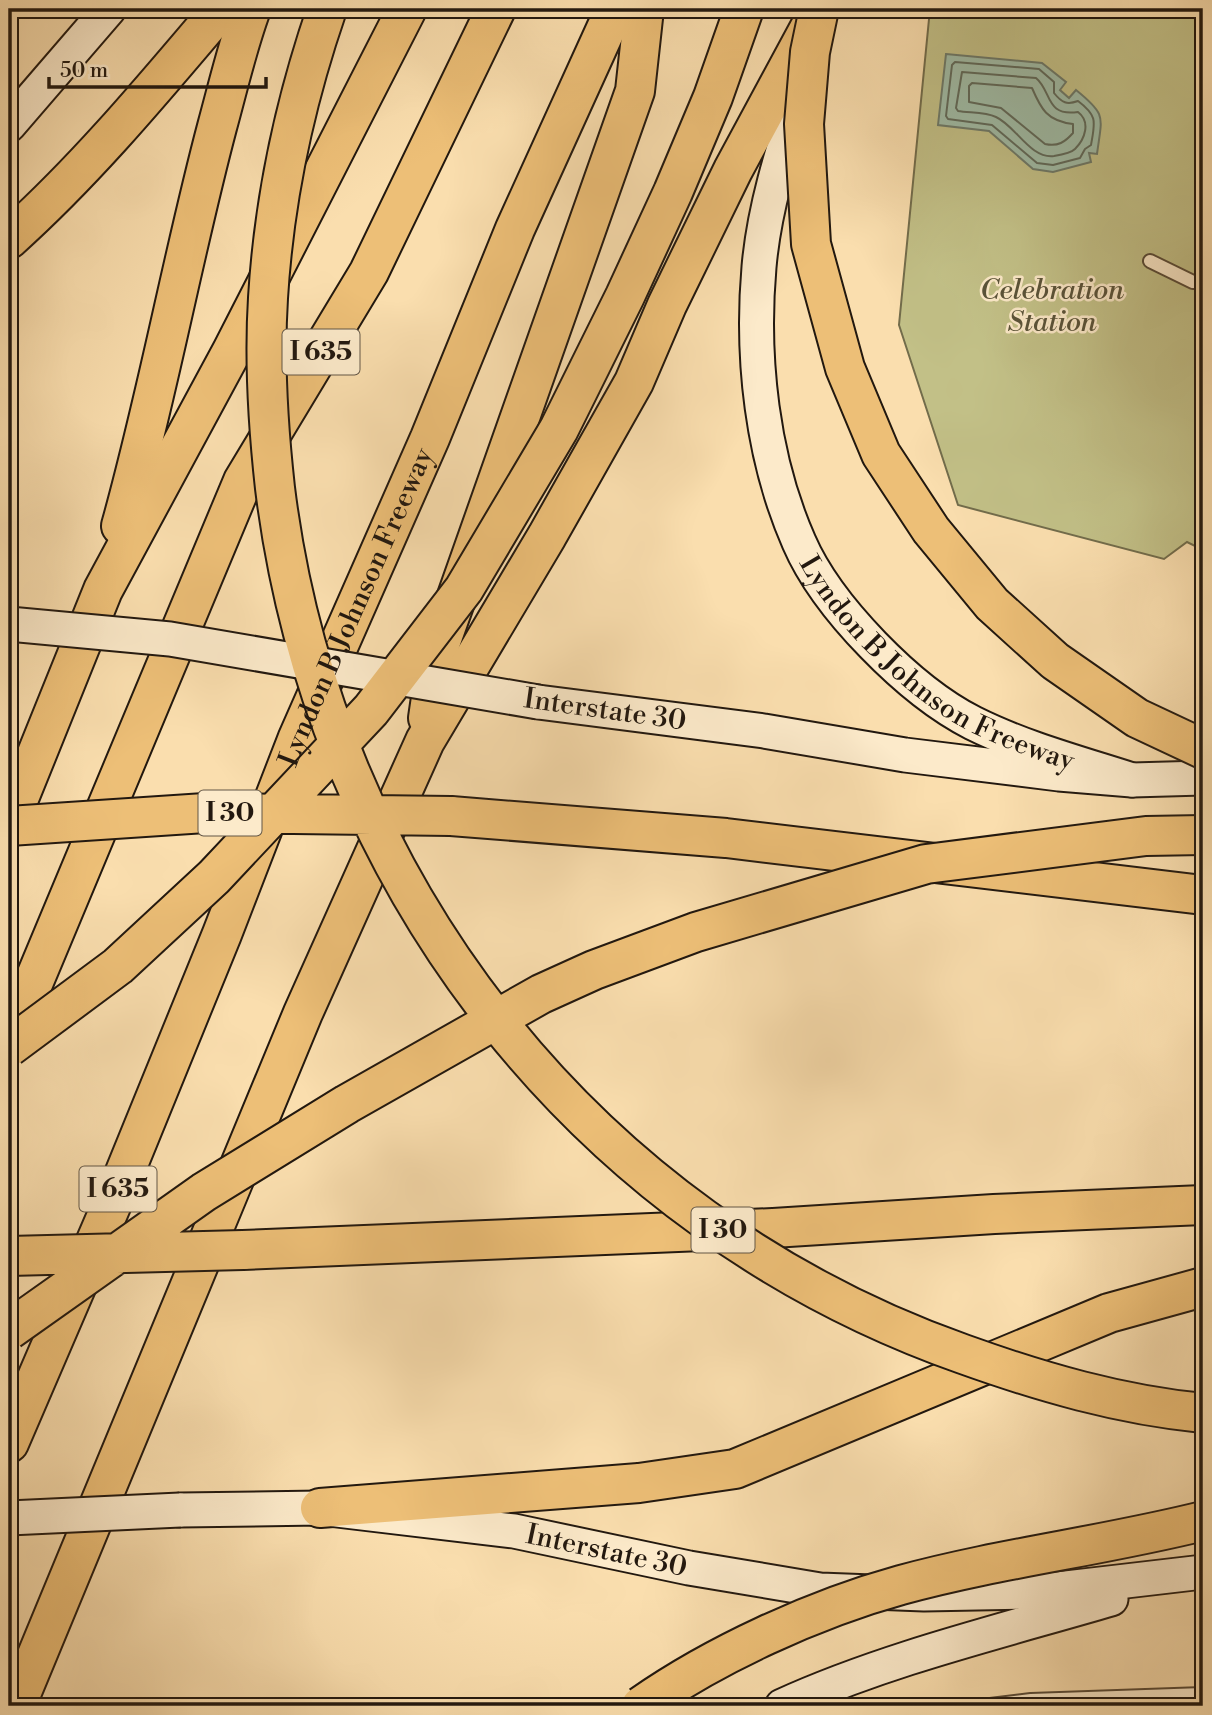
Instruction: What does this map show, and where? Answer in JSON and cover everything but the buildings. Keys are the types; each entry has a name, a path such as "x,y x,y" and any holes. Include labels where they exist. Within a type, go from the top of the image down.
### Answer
{"highway":[{"path":"9,239 40,212 129,116 220,9"},
{"path":"9,825 103,590 131,489 202,183 251,9"},
{"path":"327,9 296,114 280,189 273,240 267,325 270,445 292,592 328,718 362,801 414,900 479,998 524,1055 571,1106 660,1185 706,1221 768,1263 830,1299 929,1342 1030,1378 1115,1399 1203,1413"},
{"path":"103,590 232,351 407,9"},
{"name":"I 635","path":"9,1041 243,481 369,272 496,9"},
{"name":"Lyndon B Johnson Freeway","path":"9,1443 125,1174 297,740 430,438 515,229 615,9"},
{"path":"425,741 438,650 635,91 644,9"},
{"path":"9,1047 118,966 214,877 372,710 464,589 559,429 625,296 713,97 744,9"},
{"path":"16,1706 303,1013 425,741 547,536 634,382 667,305 733,170 819,9"},
{"path":"819,9 810,52 804,124 811,244 845,368 881,454 931,530 992,604 1055,661 1137,719 1203,749"},
{"name":"I 30","path":"9,825 205,813 451,816 726,838 1203,895"},
{"path":"9,1330 204,1192 347,1104 541,994 594,970 696,932 926,864 1146,836 1203,835"},
{"name":"I 30","path":"9,1256 243,1250 773,1228 994,1214 1203,1205"},
{"path":"320,1508 639,1483 735,1469 1109,1313 1203,1287"},
{"path":"640,1706 675,1682 761,1639 826,1611 899,1586 1203,1521"}],"main road":[{"path":"9,125 110,9"},
{"name":"Lyndon B Johnson Freeway","path":"830,9 785,143 768,206 759,266 757,326 762,401 768,442 782,496 799,544 831,594 873,645 918,687 971,722 1014,741 1132,780"},
{"name":"Interstate 30","path":"9,624 170,639 538,702 764,731 905,755 1132,780 1203,778"},
{"name":"Interstate 30","path":"9,1518 180,1510 320,1508 514,1531 688,1568 820,1590 924,1594 1032,1592 1202,1572"},
{"path":"782,1706 822,1688 963,1642 1202,1572"}],"lane":[{"path":"1150,261 1193,282 1203,282"},
{"path":"982,1706 1031,1700 1203,1694"}],"green space":[{"name":"Celebration Station","path":"930,9 1203,9 1203,550 1187,542 1164,559 958,505 899,325"}],"water":[{"path":"946,54 1042,63 1066,82 1060,90 1069,98 1076,90 1098,111 1101,124 1097,154 1089,153 1091,162 1053,172 1033,169 989,131 938,125"}]}
